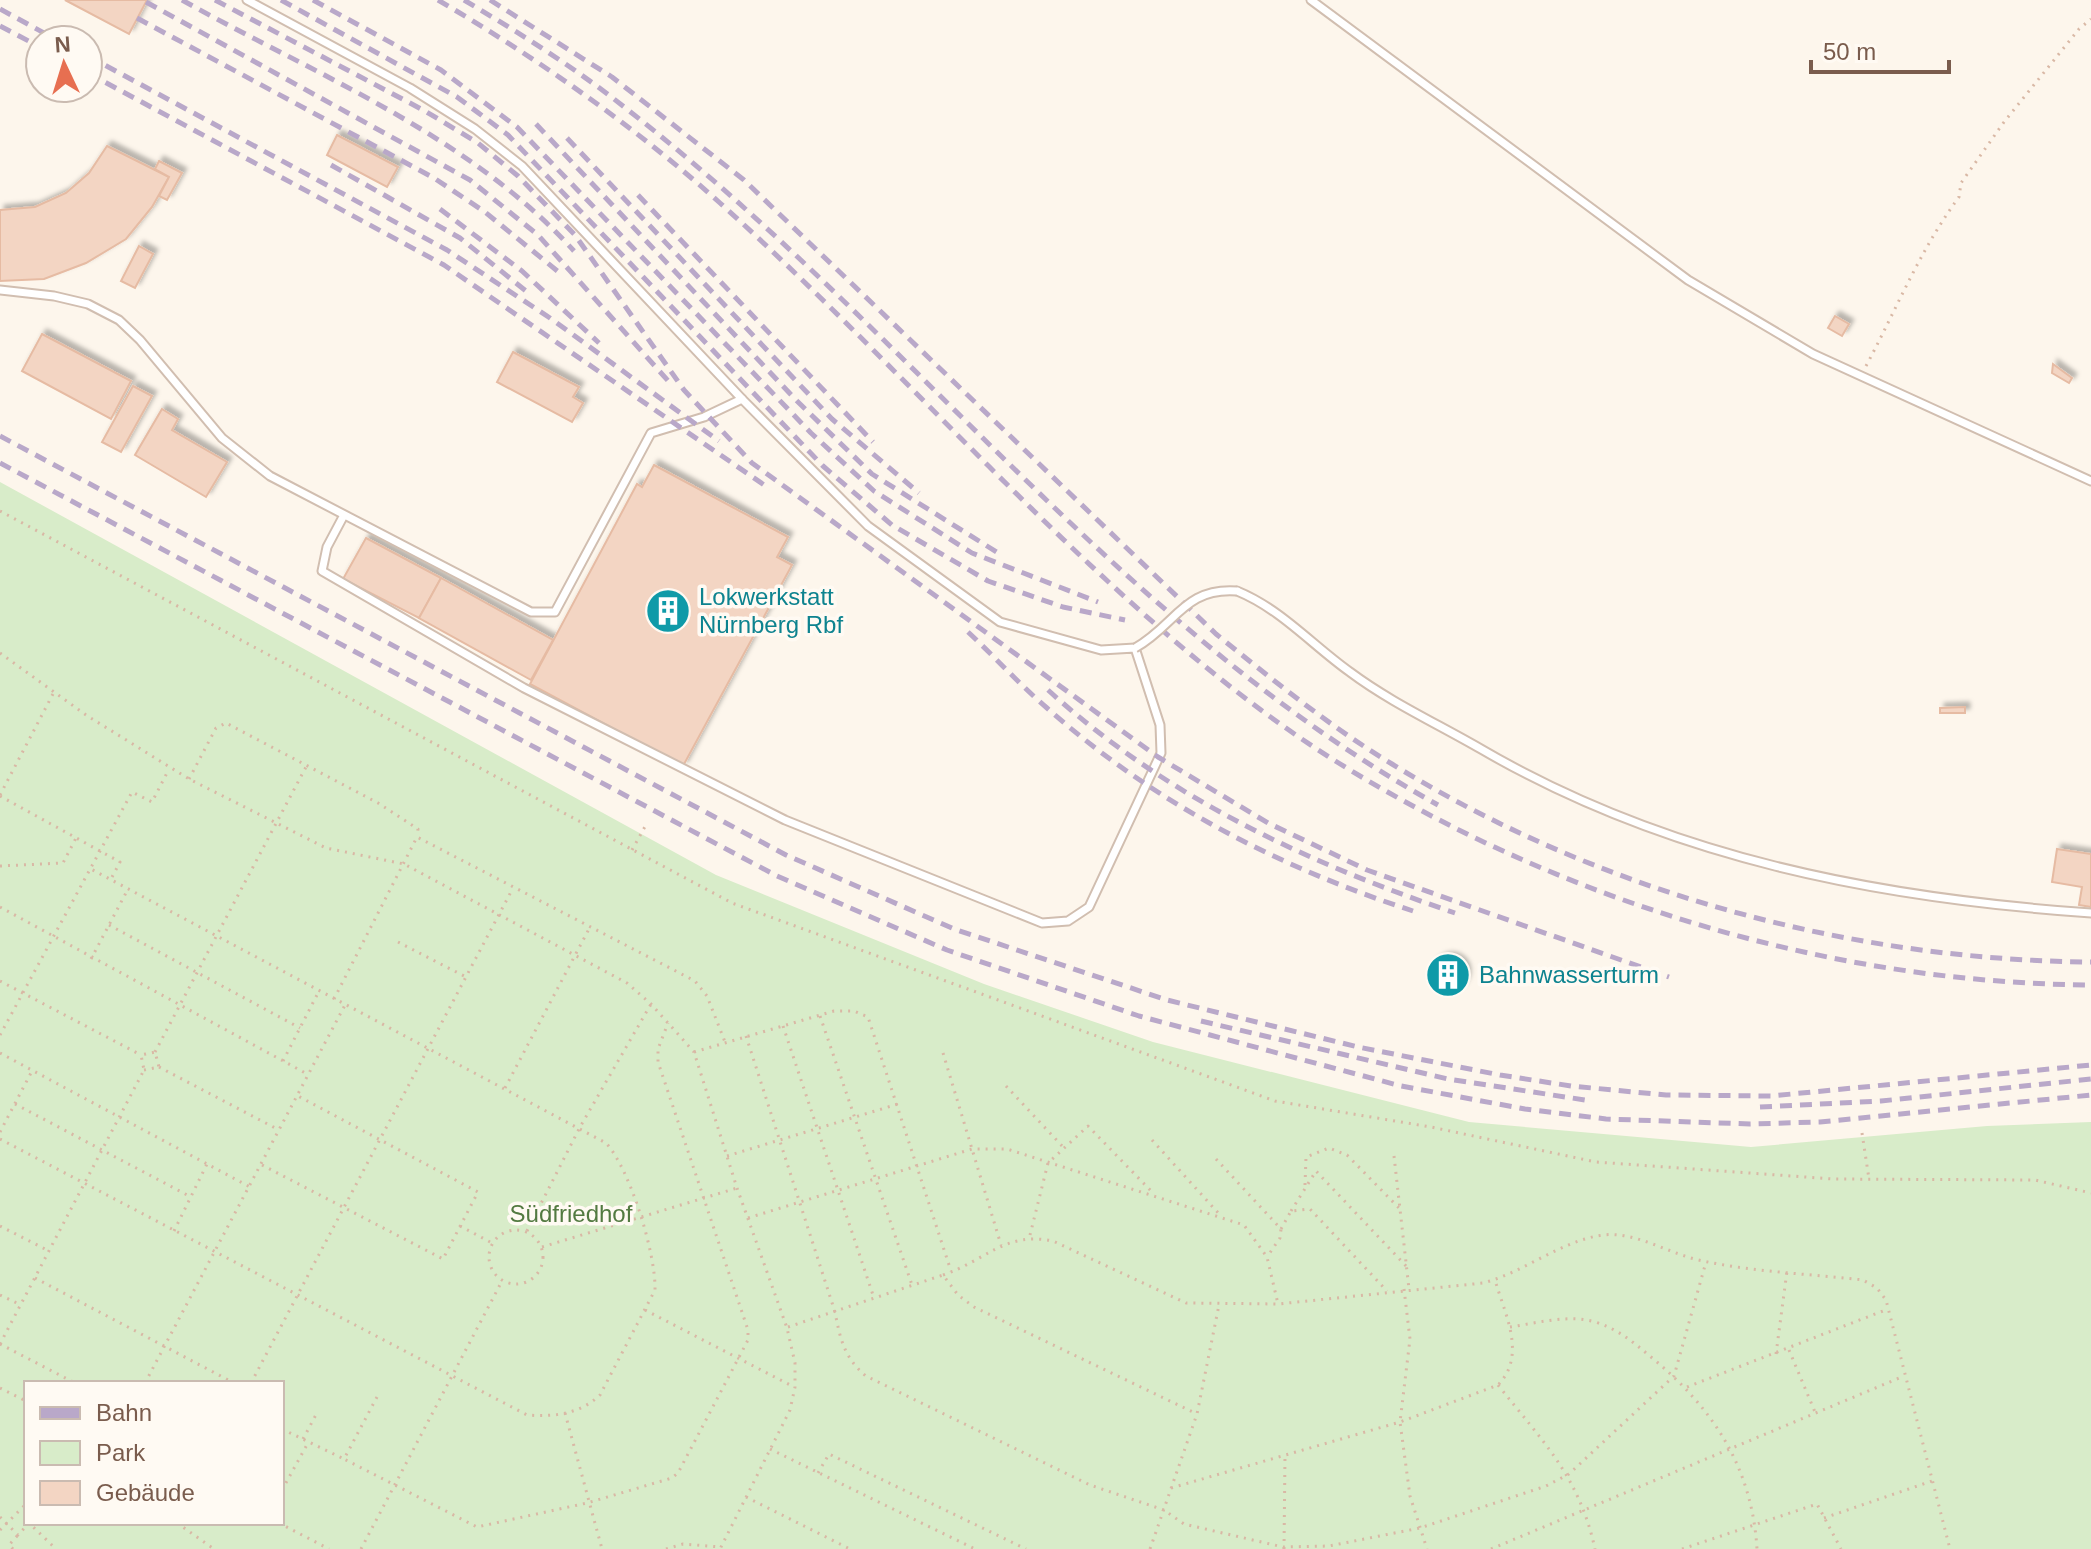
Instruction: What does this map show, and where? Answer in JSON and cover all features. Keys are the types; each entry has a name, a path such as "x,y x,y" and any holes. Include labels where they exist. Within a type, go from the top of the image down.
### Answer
{"lane":[{"path":"247,0 410,88 475,129 522,166 742,399 868,526 1000,622 1101,650 1135,648 1154,638 1180,609 1200,595 1215,589 1237,591 1283,617 1351,673 1507,764 1607,813 1718,853 1846,885 2005,907 2091,913"},
{"path":"1311,0 1688,280 1813,354 2091,481"},
{"path":"0,290 66,298 88,304 119,320 140,340 222,438 270,476 531,612 555,612 651,433 704,417 742,399"},
{"path":"344,515 327,547 322,571 524,688 785,820 1042,923 1068,921 1089,907 1161,753 1160,725 1135,648"}],"path":[{"path":"1860,376 1908,288 1911,270 1959,197 1961,183 2012,112 2079,29 2091,19"},
{"path":"0,511 732,903 1275,1101 1431,1127 1596,1162 1869,1179 2035,1180 2091,1193"},
{"path":"0,653 189,779 326,848 404,864 627,983 651,1004 694,1052 737,1188 787,1328 795,1387 790,1410 721,1548 683,1544 666,1549"},
{"path":"55,691 0,796 120,862 110,879"},
{"path":"189,779 216,728 226,723 418,829 404,864 334,999"},
{"path":"159,1067 155,1052 307,765"},
{"path":"0,1035 132,792 152,802 169,768"},
{"path":"632,850 647,823"},
{"path":"417,837 695,981 707,996 725,1042"},
{"path":"0,866 63,863 76,838"},
{"path":"0,1139 527,1415 565,1413 589,1406 600,1395 655,1290 656,1278 640,1217 618,1156 606,1143 89,868"},
{"path":"252,1381 513,888"},
{"path":"91,959 128,889"},
{"path":"0,907 309,1075"},
{"path":"109,925 300,1028"},
{"path":"505,1088 590,927"},
{"path":"398,942 466,977"},
{"path":"0,981 141,1055 155,1052"},
{"path":"283,1061 319,991"},
{"path":"527,1231 580,1127 651,1004"},
{"path":"146,1381 345,1005"},
{"path":"694,1052 819,1015 854,1011 868,1017 952,1272"},
{"path":"819,1015 912,1285"},
{"path":"284,1430 477,1527 587,1503 672,1478 678,1473 748,1340 748,1330 658,1062 658,1049 668,1023"},
{"path":"783,1026 874,1298"},
{"path":"746,1036 835,1312 842,1349 866,1376 1090,1485 1164,1510 1184,1524 1284,1548 1329,1546 1420,1528 1546,1486 1569,1474 1674,1376 1706,1262"},
{"path":"0,1053 250,1187"},
{"path":"943,1053 1001,1245"},
{"path":"71,1381 0,1344 144,1070 141,1055"},
{"path":"144,1070 159,1067 280,1130"},
{"path":"0,1132 33,1070"},
{"path":"1006,1086 1064,1148"},
{"path":"262,1165 443,1259 478,1192 298,1096"},
{"path":"15,1104 191,1197"},
{"path":"727,1156 898,1104"},
{"path":"1030,1236 1048,1163 1088,1126 1156,1197"},
{"path":"1862,1133 1869,1179"},
{"path":"1152,1140 1223,1219"},
{"path":"1305,1188 1306,1157 1329,1148 1347,1155 1400,1209"},
{"path":"748,1218 972,1149 1007,1149 1244,1225 1267,1257 1278,1304"},
{"path":"1394,1156 1407,1267 1410,1339 1400,1422 1410,1496 1427,1549"},
{"path":"1216,1159 1281,1229"},
{"path":"174,1231 207,1164"},
{"path":"1267,1257 1316,1171 1407,1267"},
{"path":"542,1247 737,1188"},
{"path":"1291,1211 1310,1209 1387,1291"},
{"path":"0,1226 49,1251"},
{"path":"460,1226 492,1243"},
{"path":"507,1230 527,1231 542,1247 544,1258 534,1278 513,1284 502,1281 489,1264 492,1243 507,1230"},
{"path":"787,1328 952,1272 1001,1245 1030,1236 1053,1241 1186,1303 1219,1305 1278,1304 1495,1280 1583,1239 1607,1234 1631,1237 1706,1262 1863,1280 1877,1288 1888,1309 1950,1549"},
{"path":"1776,1354 1787,1271"},
{"path":"943,1275 958,1295 974,1307 1197,1414"},
{"path":"35,1278 230,1381"},
{"path":"1171,1488 1400,1422 1498,1385 1510,1373 1515,1355 1495,1280"},
{"path":"361,1549 502,1281"},
{"path":"0,1295 21,1305"},
{"path":"1150,1549 1197,1414 1219,1305"},
{"path":"1685,1388 1888,1309"},
{"path":"645,1310 795,1387"},
{"path":"1509,1327 1556,1320 1591,1320 1619,1331 1674,1376 1725,1434 1746,1485 1756,1524 1757,1549"},
{"path":"1789,1350 1815,1412"},
{"path":"1491,1549 1587,1512 1730,1448 1904,1376"},
{"path":"1498,1385 1569,1474 1587,1512 1595,1549"},
{"path":"0,1388 24,1400"},
{"path":"344,1459 377,1397"},
{"path":"303,1439 318,1411"},
{"path":"565,1413 602,1549"},
{"path":"284,1486 309,1441"},
{"path":"770,1449 975,1549"},
{"path":"818,1473 829,1454 1026,1549"},
{"path":"1284,1548 1285,1455"},
{"path":"1824,1518 1932,1481"},
{"path":"746,1497 850,1549"},
{"path":"1682,1549 1817,1504 1841,1549"},
{"path":"0,1530 24,1506"},
{"path":"0,1517 18,1535"},
{"path":"13,1549 9,1545 27,1525"},
{"path":"31,1525 56,1549"},
{"path":"180,1525 214,1549"},
{"path":"283,1525 329,1549"}],"green space":[{"name":"Südfriedhof","path":"0,482 716,875 984,984 1153,1042 1469,1122 1751,1147 1987,1126 2091,1122 2091,1549 0,1549"}],"building":[{"path":"65,0 147,0 129,34"},
{"path":"337,135 398,167 387,187 327,155"},
{"path":"107,146 169,177 152,207 126,239 86,263 44,279 0,281 0,210 35,207 66,193 89,173"},
{"path":"159,161 182,173 167,200 159,196 169,177 155,169"},
{"path":"139,246 153,254 135,288 121,281"},
{"path":"1835,316 1849,324 1842,336 1828,328"},
{"path":"42,334 131,381 111,419 22,371"},
{"path":"513,352 579,387 573,397 583,403 572,422 497,382"},
{"path":"2053,364 2072,378 2069,383 2052,373"},
{"path":"133,386 152,396 121,452 102,442"},
{"path":"162,409 178,419 172,430 227,462 206,497 135,455"},
{"name":"Lokwerkstatt Nürnberg Rbf","path":"654,465 788,537 777,557 792,565 683,766 530,684 637,484 642,487"},
{"path":"366,538 441,578 419,618 343,579"},
{"path":"441,578 553,640 531,680 419,618"},
{"path":"1965,707 1965,713 1940,713 1940,708"},
{"path":"2057,849 2091,854 2091,907 2079,905 2082,887 2052,882"},
{"name":"Bahnwasserturm","path":"1448,957 1461,962 1466,975 1461,988 1448,993 1435,988 1430,975 1435,962"}],"railway":[{"path":"182,0 389,110 439,140 533,210 574,251"},
{"path":"215,0 425,111 478,143 518,176 575,235 684,390 752,463 1158,757 1268,823 1367,870 1669,977"},
{"path":"281,0 457,97 508,135 823,466 892,525 988,581 1063,607 1125,620"},
{"path":"313,0 441,70 517,127 811,433 874,491 972,553 1098,602"},
{"path":"438,0 584,94 687,174 823,300 1126,598 1228,685 1337,762 1423,811 1512,855 1605,893 1699,925 1796,950 1894,969 1992,981 2091,985"},
{"path":"464,0 589,80 731,196 829,287 1019,474 1116,565 1216,652 1323,733 1438,805"},
{"path":"490,0 612,77 744,180 1216,634 1324,718 1392,764 1472,809 1554,849 1640,882 1728,910 1818,932 1908,948 2000,958 2091,962"},
{"path":"146,2 470,180 538,235 670,383"},
{"path":"0,9 28,24"},
{"path":"137,18 434,178 485,212 561,274"},
{"path":"0,26 24,39"},
{"path":"104,65 447,250 550,318 719,441"},
{"path":"104,82 444,265 770,489"},
{"path":"536,124 797,401 872,474 1003,556"},
{"path":"567,138 832,419 919,493"},
{"path":"331,165 460,238 526,291"},
{"path":"638,195 873,442"},
{"path":"440,209 522,271 599,343"},
{"path":"0,436 786,855 954,929 1167,1000 1358,1047 1500,1075 1571,1086 1666,1095 1771,1096 2091,1065"},
{"path":"0,463 777,876 947,950 1139,1016 1401,1086 1525,1109 1606,1119 1750,1124 1820,1122 2091,1095"},
{"path":"968,632 1037,699 1088,742 1174,802 1220,829 1314,874 1413,911"},
{"path":"1048,690 1140,763 1240,822 1345,872 1455,913"},
{"path":"1201,1021 1448,1079 1585,1100"},
{"path":"1760,1107 1881,1101 2091,1079"}],"place":[{"name":"Lokwerkstatt Nürnberg Rbf","path":"668,611"},
{"name":"Bahnwasserturm","path":"1448,975"}]}
